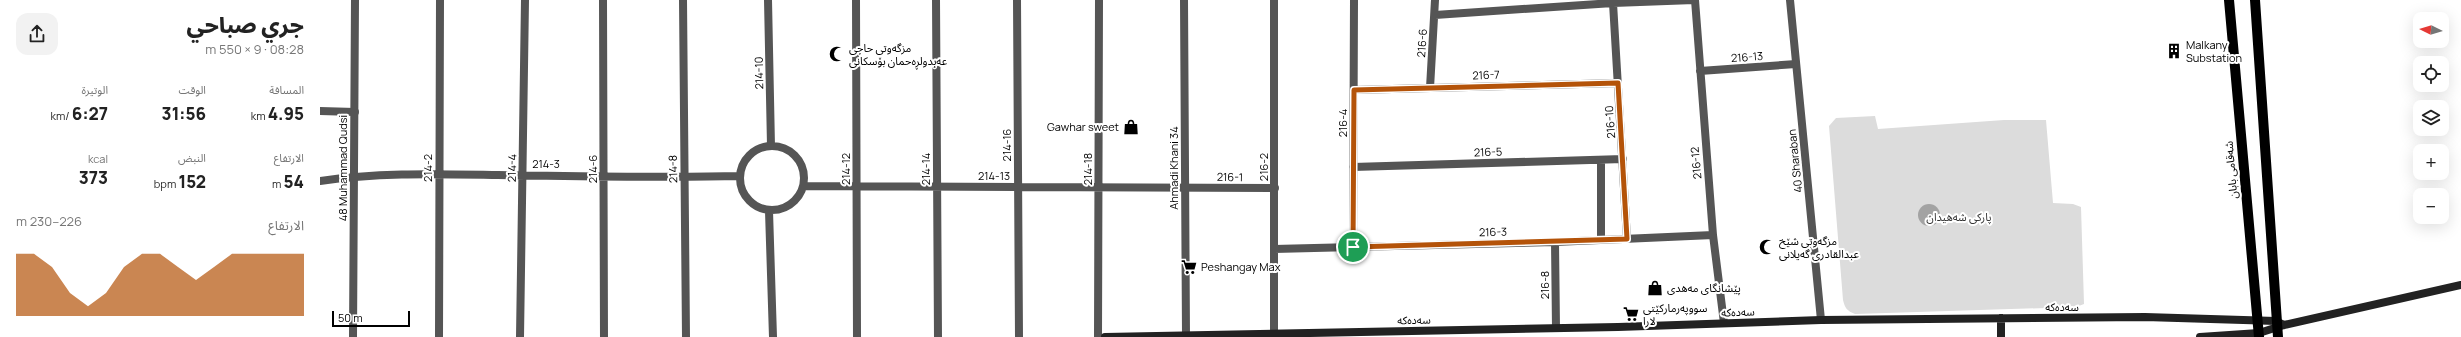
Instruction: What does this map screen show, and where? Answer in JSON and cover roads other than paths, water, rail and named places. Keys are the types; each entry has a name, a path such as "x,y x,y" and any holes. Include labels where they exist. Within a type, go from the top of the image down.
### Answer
{"main road":[{"name":"شەقامی بابان","path":"2229,0 2259,335"},
{"path":"2255,0 2279,328"},
{"path":"2200,337 2259,335 2279,328 2461,285"},
{"name":"سەدەکە","path":"1105,337 1274,333 1442,334 1556,328 1821,320 2001,318 2145,317 2258,321 2279,328"},
{"path":"2001,318 2001,337"}],"street":[{"name":"48 Muhammad Qudsi","path":"353,337 355,0"},
{"name":"214-2","path":"439,337 440,0"},
{"name":"214-4","path":"520,337 525,0"},
{"name":"214-6","path":"603,0 604,337"},
{"name":"214-8","path":"683,0 686,337"},
{"name":"214-10","path":"768,0 771,146"},
{"name":"214-12","path":"856,0 857,337"},
{"name":"214-14","path":"936,0 938,337"},
{"name":"214-16","path":"1017,0 1019,337"},
{"name":"214-18","path":"1098,337 1099,0"},
{"name":"Ahmadi Khani 34","path":"1184,0 1186,335"},
{"name":"216-2","path":"1274,0 1274,333"},
{"name":"216-4","path":"1353,247 1354,0"},
{"name":"216-6","path":"1430,88 1435,0"},
{"path":"1523,0 1526,9"},
{"path":"1435,16 1613,3 1694,0"},
{"name":"216-12","path":"1694,0 1713,235 1724,323"},
{"name":"40 Sharaban","path":"1790,0 1821,320"},
{"name":"216-10","path":"1613,3 1627,239"},
{"name":"216-13","path":"1700,71 1796,64"},
{"name":"216-7","path":"1354,90 1618,83"},
{"path":"320,112 354,112"},
{"path":"771,146 786,149 798,158 802,167 804,186 800,195 791,204 779,210 770,210 751,203 745,195 740,176 742,167 754,152 771,146"},
{"path":"1600,160 1601,240"},
{"name":"216-5","path":"1354,167 1623,160"},
{"name":"214-3","path":"320,181 353,176 439,174 684,177 740,176"},
{"name":"214-13","path":"804,186 1185,187"},
{"name":"216-1","path":"1185,187 1275,188"},
{"path":"770,210 773,337"},
{"name":"216-3","path":"1274,249 1555,242 1713,235"},
{"name":"216-8","path":"1555,242 1556,328"}],"place":[{"name":"Malkany Substation","path":"2174,51"},
{"name":"مزگەوتی حاجی عەبدولڕەحمان بۆسکانی","path":"837,54"},
{"name":"Gawhar sweet","path":"1131,127"},
{"name":"مزگەوتی شێخ عبدالقادری گەیلانی","path":"1767,247"},
{"name":"Peshangay Max","path":"1189,267"},
{"name":"پێشانگای مەهدی","path":"1655,288"},
{"name":"سووپەرمارکێتی لارا","path":"1631,314"}],"park label":[{"name":"پارکی شەهیدان","path":"1959,217"}]}
